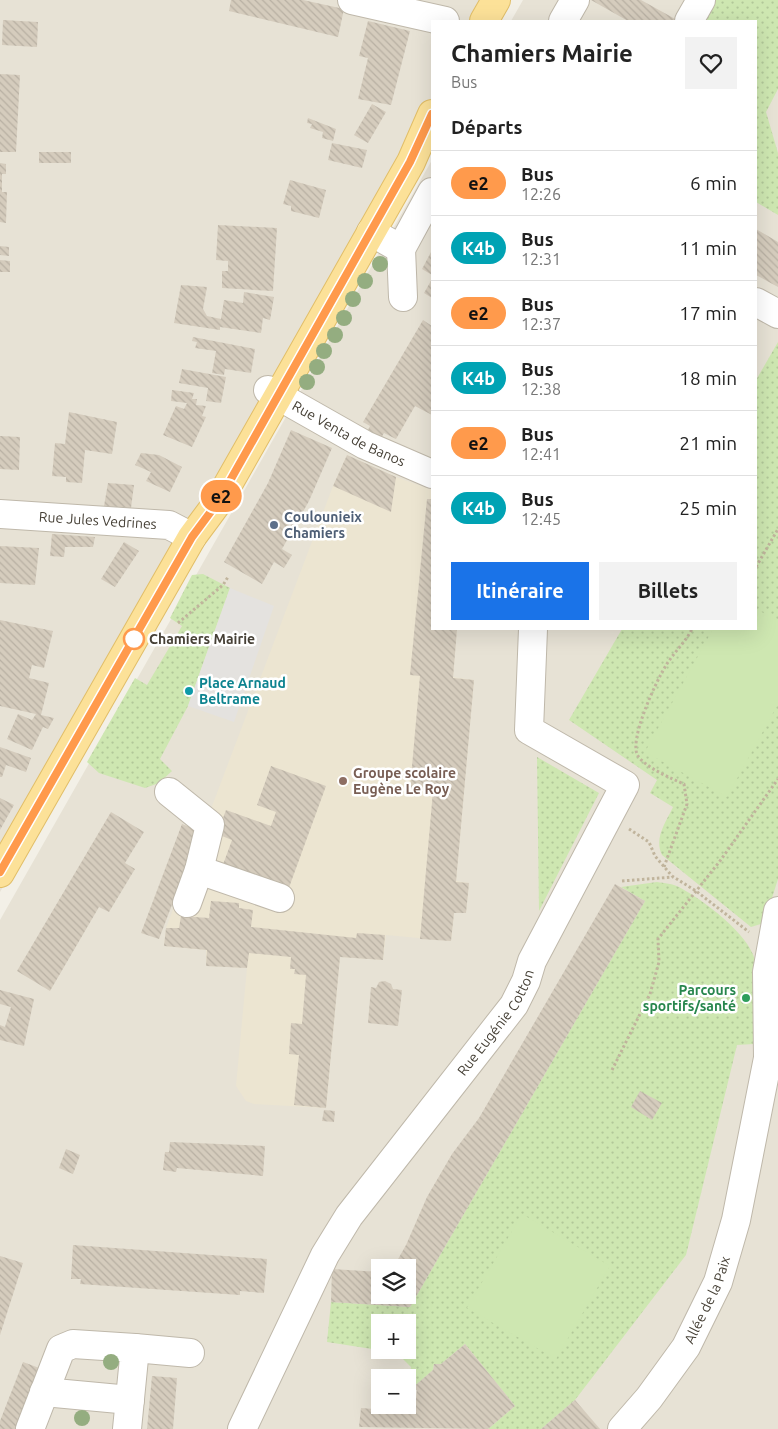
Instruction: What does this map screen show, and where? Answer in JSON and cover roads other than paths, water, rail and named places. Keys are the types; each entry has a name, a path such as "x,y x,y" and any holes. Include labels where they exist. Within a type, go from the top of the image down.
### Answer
{"main road":[{"path":"485,20 496,0"},
{"path":"273,393 400,156 431,111"},
{"path":"0,872 192,537 206,499 371,232 410,162 431,116"}],"street":[{"path":"352,0 442,20"},
{"path":"690,20 701,0"},
{"path":"403,296 401,249 431,194"},
{"path":"371,232 401,249"},
{"path":"757,303 778,314"},
{"name":"Rue Venta de Banos","path":"273,393 365,445 431,474"},
{"name":"Rue Jules Vedrines","path":"0,514 169,524 192,537"},
{"name":"Rue Eugénie Cotton","path":"242,1429 325,1255 349,1216 514,1005 526,981 532,961 624,785 529,730 533,630"},
{"path":"169,792 210,825 199,870 187,903"},
{"path":"199,870 280,898"},
{"name":"Allée de la Paix","path":"622,1429 649,1398 686,1347 718,1282 736,1220 768,1058 773,996 767,972 771,940 778,911"},
{"name":"Allée de la Paix","path":"751,1150 778,1102"},
{"path":"30,1429 61,1349 73,1344 190,1353"},
{"path":"127,1429 135,1348"},
{"path":"44,1392 130,1400"}],"place":[{"name":"Coulounieix Chamiers","path":"274,525"},
{"name":"Chamiers Mairie","path":"134,639"},
{"name":"Place Arnaud Beltrame","path":"189,691"},
{"name":"Groupe scolaire Eugène Le Roy","path":"343,781"},
{"name":"Parcours sportifs/santé","path":"746,998"}]}
